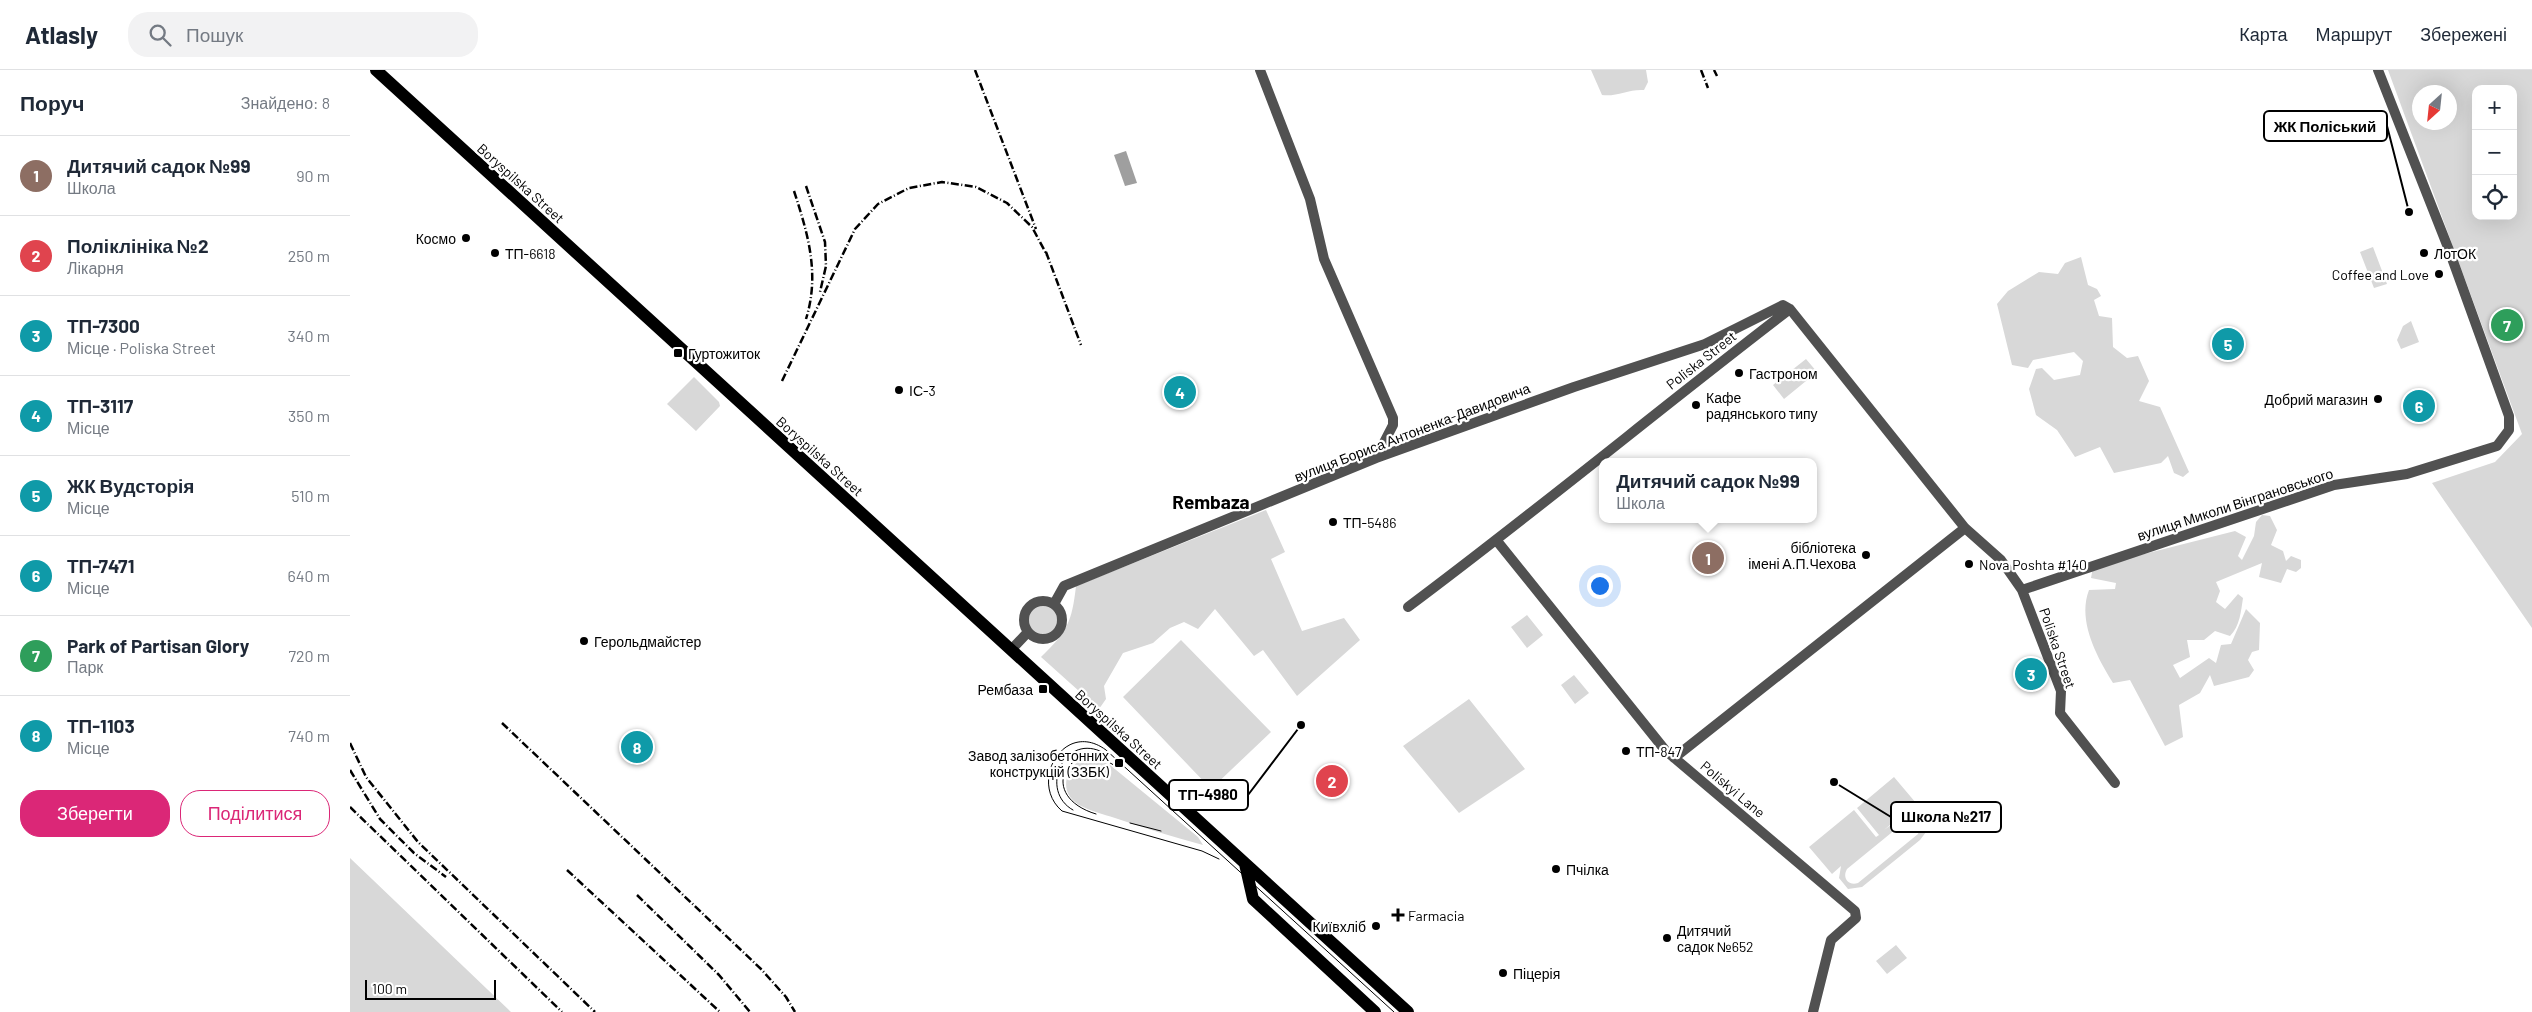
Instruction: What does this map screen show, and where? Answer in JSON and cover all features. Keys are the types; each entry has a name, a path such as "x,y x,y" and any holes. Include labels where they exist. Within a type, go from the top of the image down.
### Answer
{"main road":[{"name":"Boryspilska Street","path":"376,70 1408,1012"},
{"path":"1245,864 1253,899 1375,1012"}],"street":[{"path":"1260,70 1310,199 1324,259 1393,418 1393,425 1376,458"},
{"name":"вулиця Миколи Вінграновського","path":"2022,590 2334,485 2407,474 2456,460 2497,446 2509,430 2509,416 2456,268 2378,70"},
{"name":"вулиця Бориса Антоненка-Давидовича","path":"1054,604 1064,586 1376,458 1574,387 1705,344 1783,305 1790,309"},
{"name":"Poliska Street","path":"1600,458 1790,309 1965,528 2001,560 2022,590 2061,690 2060,713 2115,782"},
{"name":"Poliska Street","path":"1408,607 1497,541 1599,459"},
{"path":"1674,758 1965,528"},
{"name":"Poliskyi Lane","path":"1497,541 1638,718 1674,758 1855,911 1856,918 1832,940 1814,1012"},
{"path":"1040,601 1054,604 1062,617 1062,627 1056,635 1042,640 1028,632 1024,618 1031,605 1040,601"},
{"path":"1011,650 1028,632"}],"shaded area":[{"path":"1591,70 1646,70 1648,82 1644,90 1602,95"},
{"path":"2388,70 2532,70 2532,628 2432,483 2495,462 2522,434"},
{"path":"1126,151 1137,183 1125,186 1114,155"},
{"path":"2373,247 2387,284 2374,288 2360,252"},
{"path":"2081,257 2088,285 2097,289 2101,296 2094,300 2099,316 2112,318 2113,347 2127,358 2138,356 2149,381 2139,401 2160,407 2189,472 2183,477 2174,473 2168,456 2161,463 2114,473 2100,447 2075,457 2057,430 2036,415 2029,389 2036,369 2042,368 2054,380 2080,375 2083,361 2074,352 2033,360 2028,368 2012,365 1997,304 2008,291 2039,272 2058,274 2065,263"},
{"path":"2411,321 2419,342 2401,349 2397,340 2403,326"},
{"path":"1806,359 1817,372 1784,399 1773,385"},
{"path":"694,377 719,402 720,406 696,431 667,404"},
{"path":"1266,510 1285,552 1271,559 1302,631 1344,618 1360,640 1297,696 1263,650 1254,656 1215,609 1198,629 1184,622 1170,628 1153,643 1123,653 1104,686 1106,699 1099,709 1041,657 1067,626 1076,586"},
{"path":"2262,515 2270,516 2277,530 2271,545 2283,551 2286,561 2291,556 2301,560 2301,568 2296,572 2287,569 2281,583 2259,577 2262,563 2216,582 2220,591 2216,602 2225,609 2238,594 2243,598 2240,618 2236,628 2230,636 2215,631 2204,640 2187,640 2190,657 2173,665 2180,678 2209,658 2216,663 2221,645 2231,644 2246,609 2260,623 2259,650 2252,652 2248,660 2254,670 2249,677 2214,686 2210,675 2200,693 2179,705 2183,737 2165,746 2130,680 2113,683 2090,638 2085,614 2089,590 2115,589 2116,583 2091,578 2093,567 2235,531 2246,537 2238,556 2242,560 2254,536 2256,522"},
{"path":"1043,606 1053,610 1057,620 1053,630 1043,634 1033,630 1029,620 1033,610"},
{"path":"1527,615 1543,635 1527,648 1511,627"},
{"path":"1181,640 1271,732 1211,789 1123,697"},
{"path":"1574,675 1589,693 1575,704 1561,685"},
{"path":"1469,699 1525,769 1459,813 1403,746"},
{"path":"1082,759 1099,760 1110,765 1198,837 1203,845 1092,811 1079,805 1069,794 1066,782 1071,769"},
{"path":"1894,777 1916,803 1884,830 1910,813 1923,819 1926,832 1920,840 1862,887 1848,889 1839,878 1841,866 1832,874 1809,847 1854,810 1876,837 1879,835 1857,808","holes":["1913,819 1920,825 1918,834 1858,883 1854,884 1847,880 1845,875 1847,869 1907,820"]},
{"path":"350,858 511,1012 350,1012"},
{"path":"1896,945 1907,958 1887,974 1876,961"}],"tram line":[{"path":"1219,859 1202,851 1062,811 1052,799 1049,785 1050,771 1056,758 1065,748 1077,742 1091,743 1106,750 1394,1012"},
{"path":"1073,810 1063,801 1058,791 1057,779 1060,767 1066,758 1075,751 1087,748 1100,751"},
{"path":"1096,814 1077,805 1066,794 1063,782 1066,770 1074,762 1086,757 1101,759 1118,768"},
{"path":"1130,823 1161,831"}],"railway":[{"path":"975,70 1036,229"},
{"path":"1701,70 1708,88"},
{"path":"1714,70 1717,76"},
{"path":"782,381 855,229 878,204 909,188 942,182 976,187 1007,203 1032,227 1048,257"},
{"path":"806,186 825,242 826,266 820,292"},
{"path":"794,191 808,239 812,270 812,286 806,319"},
{"path":"1046,252 1081,345"},
{"path":"502,723 761,969 786,997 795,1012"},
{"path":"350,743 366,777 418,842 595,1012"},
{"path":"350,770 380,819 414,853 446,877"},
{"path":"350,807 562,1012"},
{"path":"567,870 720,1012"},
{"path":"637,895 719,975 750,1012"}],"place":[{"name":"ЖК Поліський","path":"2409,212"},
{"name":"Космо","path":"466,238"},
{"name":"ТП-6618","path":"495,253"},
{"name":"ЛотОК","path":"2424,253"},
{"name":"Coffee and Love","path":"2439,274"},
{"name":"Park of Partisan Glory","path":"2507,325"},
{"name":"ЖК Вудсторія","path":"2228,344"},
{"name":"Гуртожиток","path":"678,353"},
{"name":"Гастроном","path":"1739,373"},
{"name":"ІС-3","path":"899,390"},
{"name":"ТП-3117","path":"1180,392"},
{"name":"Добрий магазин","path":"2378,399"},
{"name":"Кафе радянського типу","path":"1696,405"},
{"name":"ТП-7471","path":"2419,406"},
{"name":"ТП-5486","path":"1333,522"},
{"name":"бібліотека імені А.П.Чехова","path":"1866,555"},
{"name":"Дитячий садок №99","path":"1708,558"},
{"name":"Nova Poshta #140","path":"1969,564"},
{"name":"Герольдмайстер","path":"584,641"},
{"name":"ТП-7300","path":"2031,674"},
{"name":"Рембаза","path":"1043,689"},
{"name":"ТП-4980","path":"1301,725"},
{"name":"ТП-1103","path":"637,747"},
{"name":"ТП-847","path":"1626,751"},
{"name":"Завод залізобетонних конструкцій (ЗЗБК)","path":"1119,763"},
{"name":"Поліклініка №2","path":"1332,781"},
{"name":"Школа №217","path":"1834,782"},
{"name":"Пчілка","path":"1556,869"},
{"name":"Farmacia","path":"1398,915"},
{"name":"Київхліб","path":"1376,926"},
{"name":"Дитячий садок №652","path":"1667,938"},
{"name":"Піцерія","path":"1503,973"}],"district":[{"name":"Rembaza","path":"1211,501"}]}
